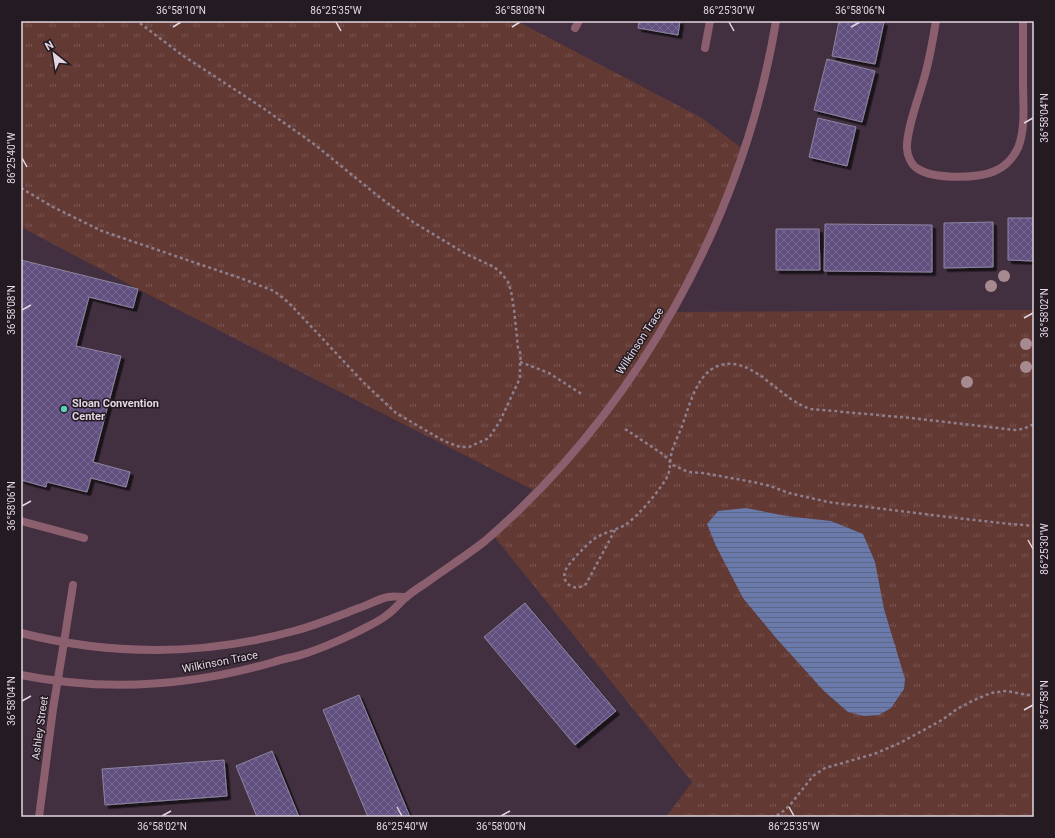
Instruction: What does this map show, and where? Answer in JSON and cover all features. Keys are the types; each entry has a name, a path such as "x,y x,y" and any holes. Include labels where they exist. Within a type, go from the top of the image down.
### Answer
{"street":[{"path":"705,48 710,21"},
{"name":"Wilkinson Trace","path":"21,675 58,681 105,685 182,682 259,666 306,654 350,635 387,616 406,597 482,543 536,492 613,402 657,338 686,288 724,204 754,116 766,71 776,21"},
{"path":"936,21 926,73 912,121 907,148 910,159 916,168 926,173 966,176 980,175 1000,168 1010,160 1018,148 1022,127 1023,21"},
{"path":"21,521 84,538"},
{"name":"Ashley Street","path":"39,817 72,585"},
{"name":"Wilkinson Trace","path":"21,633 103,648 135,650 168,651 234,645 321,623 388,597 406,597"}],"path":[{"path":"21,188 53,207 102,231 274,291 288,302 348,368 389,408 428,433 460,447 470,447 489,438 500,420 520,378 521,355 518,348 514,309 508,282 502,274 494,267 466,254 413,222 378,196 314,144 171,47 137,21"},
{"path":"520,362 549,372 583,395"},
{"path":"615,530 586,584 582,588 569,585 565,581 566,570 582,550 596,537 626,524 663,485 669,474 671,452 695,389 708,373 720,365 729,364 745,367 761,376 792,401 803,407 811,409 896,416 1015,430 1034,424"},
{"path":"625,429 664,455 673,466 688,472 703,473 753,482 770,486 789,494 828,502 963,519 1034,526"},
{"path":"771,817 780,814 790,805 813,776 825,768 874,754 900,743 942,720 957,709 991,693 1006,691 1034,696"}],"green space":[{"path":"21,21 517,21 702,118 744,150 706,246 672,312 1034,310 1034,817 666,817 692,782 492,534 533,490 157,299 21,227"}],"water":[{"path":"746,508 786,516 831,521 863,534 875,562 884,609 905,679 904,689 891,708 879,715 864,716 848,712 824,691 776,638 743,598 716,546 707,524 718,511"}],"building":[{"path":"639,21 680,21 678,35 638,28"},
{"path":"839,21 884,22 875,64 832,56"},
{"path":"827,59 875,71 862,122 814,110"},
{"path":"818,118 856,127 847,166 809,157"},
{"path":"1008,218 1034,218 1034,261 1008,260"},
{"path":"993,222 993,267 944,268 944,223"},
{"path":"825,224 932,225 932,272 824,271"},
{"path":"776,229 819,229 820,270 776,270"},
{"name":"Sloan Convention Center","path":"21,260 138,289 133,308 89,297 76,346 121,356 93,462 130,472 126,487 91,478 87,492 47,482 46,487 21,480"},
{"path":"525,603 616,711 575,745 484,637"},
{"path":"359,695 410,817 368,817 323,710"},
{"path":"272,751 299,817 257,817 236,766"},
{"path":"224,760 227,796 105,805 102,769"}],"place":[{"name":"Sloan Convention Center","path":"64,409"}]}
